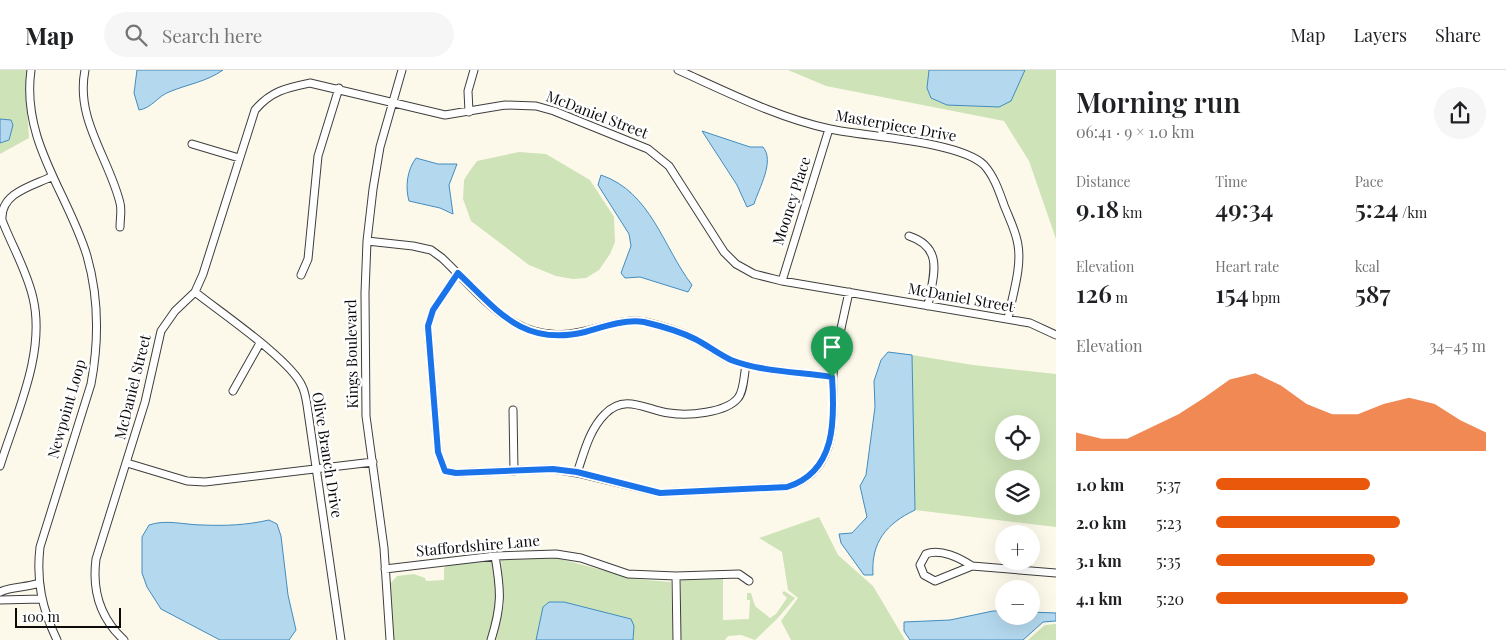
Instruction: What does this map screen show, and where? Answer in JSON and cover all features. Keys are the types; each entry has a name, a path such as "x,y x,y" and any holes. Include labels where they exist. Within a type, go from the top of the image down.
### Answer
{"street":[{"name":"Newpoint Loop","path":"31,70 30,100 33,124 38,143 52,177 87,255 93,282 97,335 91,384 44,529 38,565 41,599 46,617 57,640"},
{"path":"85,70 84,98 88,123 121,205 120,227"},
{"name":"Kings Boulevard","path":"390,640 385,569 366,416 364,359 367,241 380,147 402,70"},
{"path":"469,112 468,91 474,70"},
{"name":"Masterpiece Drive","path":"678,70 742,98 829,129 953,149 968,154 984,166 996,185 1018,244 1018,265 1008,319"},
{"name":"McDaniel Street","path":"124,640 112,627 101,609 94,579 98,549 145,402 161,331 175,311 195,292 203,274 255,110 266,97 288,88 310,83 339,88 445,115 505,105 541,107 648,149 669,166 724,252 736,264 754,274 782,281 1008,319 1037,325 1056,335"},
{"path":"301,275 308,259 318,156 339,88"},
{"name":"Mooney Place","path":"782,281 829,129"},
{"path":"192,144 239,158"},
{"path":"0,466 32,364 37,329 31,292 2,220 1,211 6,200 11,195 52,177"},
{"path":"909,236 924,242 933,256 934,271 928,306"},
{"path":"367,241 431,250 511,322 541,335 580,333 620,322 642,322 668,328 695,339 729,359 746,365 832,377"},
{"path":"458,273 433,310 428,326 438,452 445,471 456,473 553,469 577,472 660,493 787,487 804,482 818,466 828,450 832,431 832,377 849,292"},
{"name":"Olive Branch Drive","path":"195,292 260,343 292,372 302,386 307,405 341,640"},
{"path":"233,391 260,343"},
{"path":"577,472 590,434 605,413 620,404 634,403 669,413 707,412 726,408 739,397 746,365"},
{"path":"513,410 514,471"},
{"path":"127,463 187,481 205,482 373,462"},
{"path":"972,566 963,560 932,552 926,554 920,565 924,575 935,581 972,566 1056,573"},
{"name":"Staffordshire Lane","path":"385,569 495,556 556,554 581,558 628,574 676,576 739,574 749,581"},
{"path":"491,640 499,614 501,590 495,556"},
{"path":"676,576 677,640"},
{"path":"0,592 7,589 29,587 39,583"},
{"path":"0,600 41,599"}],"green space":[{"path":"0,70 29,70 26,93 29,138 0,154"},
{"path":"788,70 1056,70 1056,239 1029,161 1004,121 826,86"},
{"path":"519,152 546,154 590,180 614,217 615,242 610,254 599,270 586,278 573,279 556,276 529,265 471,221 463,199 464,180 469,172 477,161"},
{"path":"912,355 973,365 1056,374 1056,527 915,510"},
{"path":"819,517 838,555 873,586 905,640 791,640 781,621 798,598 788,590 782,552 759,538"},
{"path":"553,557 636,579 671,582 673,640 496,640 504,605 501,559"},
{"path":"493,561 495,601 488,640 394,640 390,584 397,576 414,574 425,578 426,581 444,580 446,565"},
{"path":"723,577 723,620 749,619 750,600 747,600 747,593 751,593 755,606 770,618 776,614 787,598 782,593 784,591 795,598 755,640 741,635 728,636 725,640 681,640 681,580"},
{"path":"1056,624 1056,640 1028,640 1045,625"}],"water":[{"path":"137,70 223,70 203,80 165,94 148,107 139,110 134,93"},
{"path":"929,70 1025,70 1011,101 999,107 947,105 931,98 927,88"},
{"path":"0,119 11,120 13,125 9,140 0,143"},
{"path":"702,131 750,147 763,147 766,153 767,167 754,204 747,207 737,185"},
{"path":"416,158 438,164 457,164 449,185 453,214 440,208 409,201 408,179"},
{"path":"601,175 618,183 644,207 692,285 688,292 640,277 625,278 621,273 631,246 629,234 598,185"},
{"path":"888,352 912,355 915,510 896,521 882,535 875,553 873,575 864,575 841,543 839,534 852,533 867,517 860,486 866,475 875,407 874,381 881,360"},
{"path":"269,520 277,524 281,536 288,595 296,630 289,640 220,640 161,609 147,587 142,573 142,537 149,525 169,522 196,525 228,525"},
{"path":"549,602 564,602 631,619 634,626 633,640 536,640 543,607"},
{"path":"995,611 995,625 1040,625 1023,640 910,640 904,631 904,622 950,620"},
{"path":"1040,612 1056,613 1056,621 1043,622 1040,625"}],"route":[{"path":"458,273 511,322 541,335 580,333 620,322 642,322 668,328 695,339 729,359 746,365 832,377 832,431 828,450 818,466 804,482 787,487 660,493 639,490 577,472 553,469 456,473 445,471 438,452 428,326 433,310 458,273"}]}
